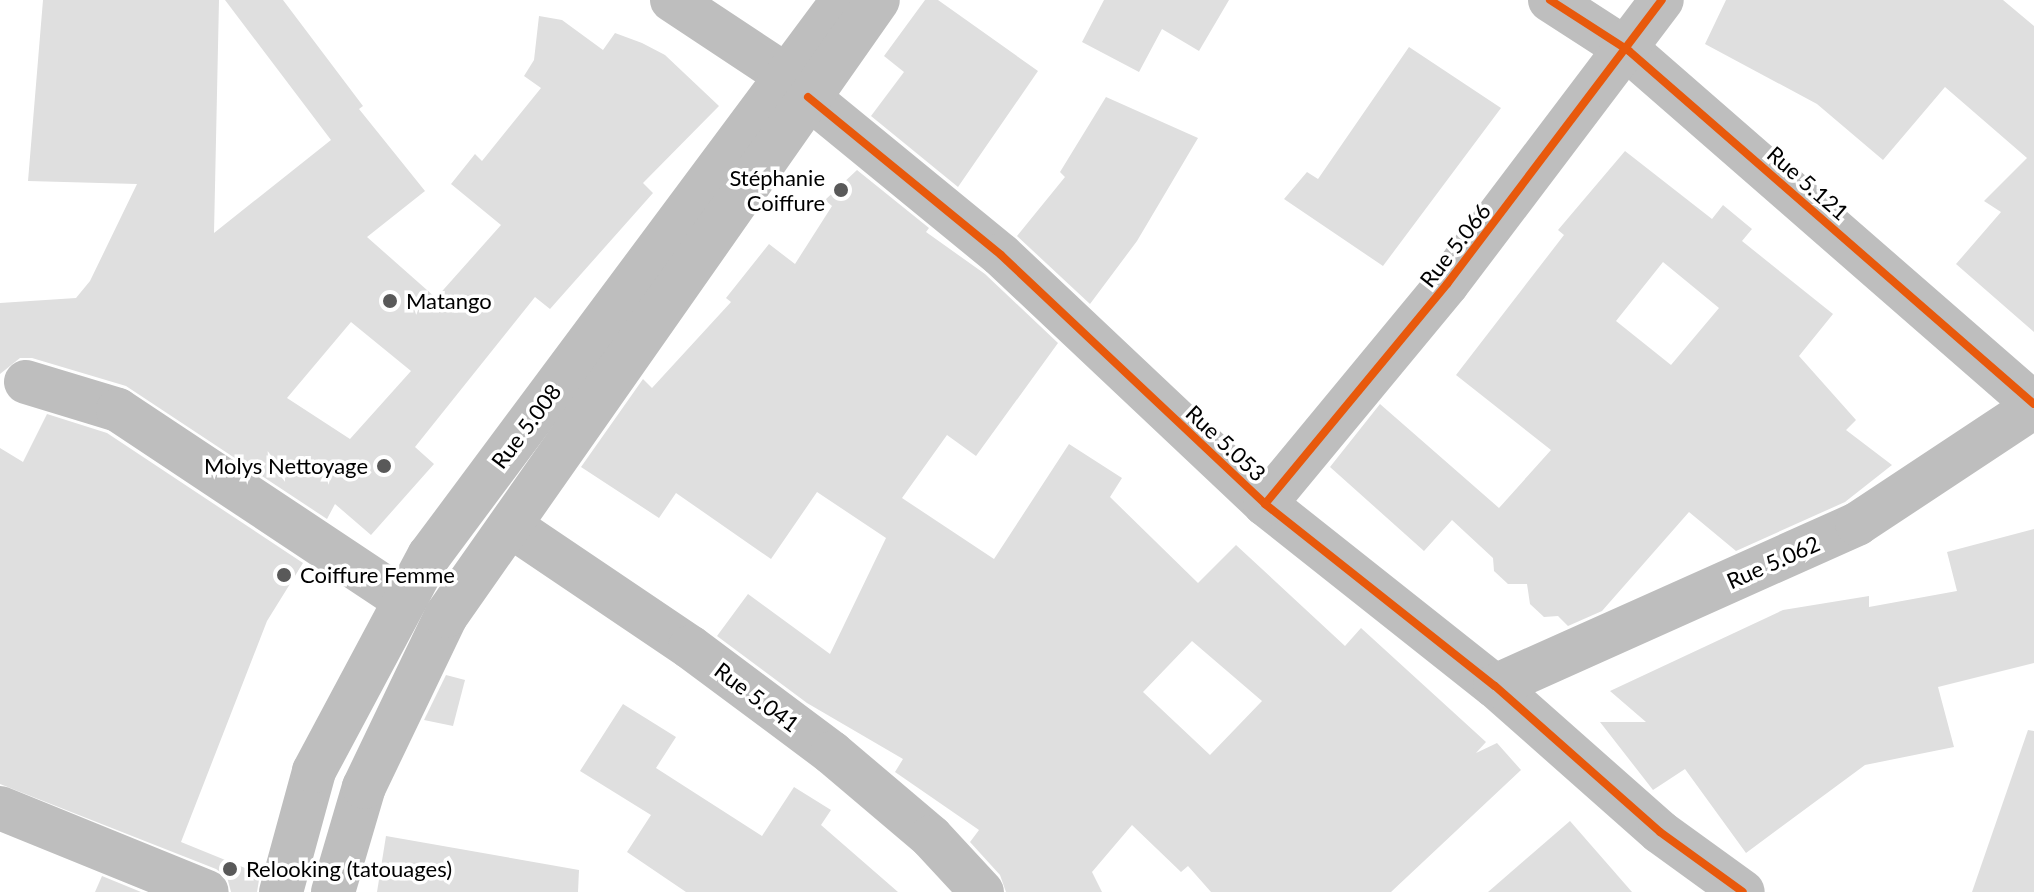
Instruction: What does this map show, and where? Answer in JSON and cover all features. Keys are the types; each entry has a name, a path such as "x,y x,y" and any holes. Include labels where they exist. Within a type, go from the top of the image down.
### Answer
{"street":[{"name":"Rue 5.053","path":"672,0 798,86 1001,255 1265,504 1495,686 1660,832 1743,892"},
{"name":"Rue 5.008","path":"333,892 364,787 446,616 512,527 798,86 843,0"},
{"name":"Rue 5.008","path":"281,892 314,771 402,599 429,556 798,86 878,0"},
{"name":"Rue 5.121","path":"1550,0 1629,51 2034,405"},
{"name":"Rue 5.066","path":"1265,504 1447,284 1629,51 1662,0"},
{"path":"26,382 118,410 402,599"},
{"name":"Rue 5.062","path":"1495,686 1857,524 2034,405"},
{"name":"Rue 5.041","path":"512,527 690,647 832,753 931,837 982,892"},
{"path":"0,808 207,892"}],"building":[{"path":"43,0 219,0 214,233 331,140 225,0 283,0 363,106 359,109 425,191 367,237 436,298 501,225 451,184 475,154 482,161 541,88 524,76 534,60 539,16 562,20 603,50 615,33 642,43 665,55 719,106 643,183 653,193 550,309 535,297 415,447 434,464 371,535 335,504 327,519 126,386 32,358 20,358 0,374 0,303 76,298 90,281 137,184 28,181","holes":["351,322 411,371 350,439 287,398"]},
{"path":"925,0 938,0 1038,71 958,187 871,116 904,72 884,56"},
{"path":"1104,0 1229,0 1199,51 1162,29 1139,72 1082,42"},
{"path":"1726,0 2003,0 2034,26 2034,332 1956,264 2001,212 1984,201 2027,158 1945,87 1883,160 1817,104 1705,44"},
{"path":"1409,47 1501,108 1383,266 1284,199 1307,172 1318,179"},
{"path":"1106,97 1198,138 1137,241 1090,304 1017,236 1065,177 1060,172"},
{"path":"1625,151 1712,219 1723,205 1752,229 1742,241 1833,314 1799,356 1856,420 1846,430 1892,465 1845,502 1736,551 1689,512 1602,611 1568,626 1558,616 1544,617 1530,604 1527,584 1508,584 1494,571 1493,558 1452,520 1424,551 1330,467 1380,404 1499,508 1551,450 1456,375 1564,235 1558,230","holes":["1663,262 1719,308 1671,365 1616,321"]},
{"path":"857,170 929,228 926,232 985,274 1058,343 976,456 947,435 902,498 994,559 1069,444 1122,478 1110,497 1198,583 1236,545 1345,646 1361,628 1486,742 1476,753 1497,743 1521,770 1391,892 1211,892 1188,866 1181,872 1132,825 1092,872 1102,892 1006,892 1000,875 970,842 979,830 895,772 903,759 807,703 717,636 748,594 830,654 886,538 817,492 771,559 676,493 659,518 581,467 643,379 652,388 731,302 726,298 769,244 795,264 832,206 825,200","holes":["1192,641 1262,701 1210,755 1143,692"]},
{"path":"47,414 107,433 303,563 267,621 181,842 260,874 257,892 231,892 227,877 216,869 0,784 0,448 23,462"},
{"path":"2034,529 2034,663 1938,687 1954,747 1865,765 1746,853 1685,769 1653,790 1600,722 1646,722 1610,691 1783,610 1869,596 1869,607 1957,591 1947,552"},
{"path":"446,675 465,680 453,726 424,720"},
{"path":"623,704 676,737 656,768 762,836 794,787 831,810 821,825 898,892 686,892 627,852 651,815 580,771"},
{"path":"2028,730 2034,731 2034,892 1972,892"},
{"path":"1570,821 1632,892 1488,892"},
{"path":"386,836 579,870 578,892 377,892"},
{"path":"102,876 141,892 95,892"}],"cycle path":[{"path":"1550,0 1629,51 2034,404"},
{"path":"1265,504 1447,284 1662,0"},
{"path":"808,97 1001,255 1265,504 1495,686 1660,832 1743,892"}],"place":[{"name":"Stéphanie Coiffure","path":"841,190"},
{"name":"Matango","path":"390,301"},
{"name":"Molys Nettoyage","path":"384,466"},
{"name":"Coiffure Femme","path":"284,575"},
{"name":"Relooking (tatouages)","path":"230,869"}]}
